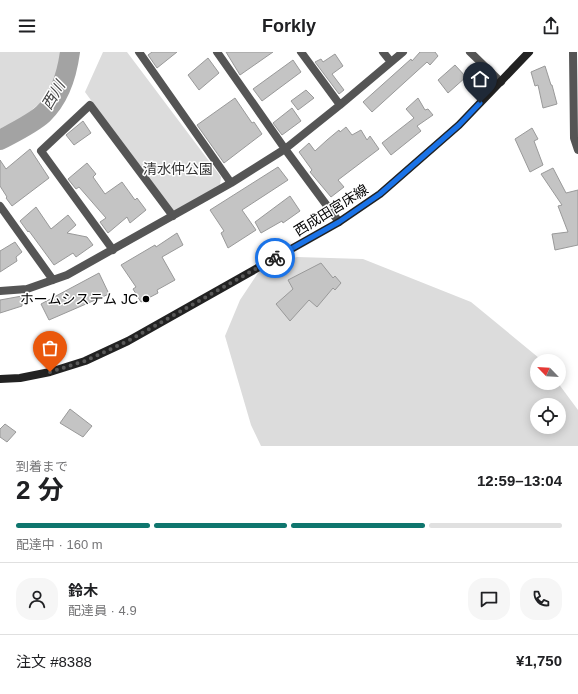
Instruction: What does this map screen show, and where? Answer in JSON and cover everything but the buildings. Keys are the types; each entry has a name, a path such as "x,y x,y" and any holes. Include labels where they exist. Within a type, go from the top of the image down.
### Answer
{"main road":[{"name":"西成田宮床線","path":"0,379 20,378 50,372 85,361 128,341 339,222 380,194 459,125 529,52"}],"street":[{"path":"139,52 231,183"},
{"path":"217,52 285,149 339,222"},
{"path":"301,52 340,105"},
{"path":"384,52 391,62"},
{"path":"0,291 27,289 67,275 231,183 285,149 404,52"},
{"path":"470,52 501,82"},
{"path":"573,52 574,138 578,150"},
{"path":"112,250 41,151 90,105 173,216"},
{"path":"0,206 53,280"}],"green space":[{"path":"0,52 64,52 49,95 19,121 0,129"},
{"name":"清水仲公園","path":"103,52 127,52 221,177 220,185 172,212 85,92"},
{"path":"297,257 363,259 471,302 534,354 530,354 530,390 563,390 578,410 578,446 261,446 251,425 225,336 240,300 262,267"}],"waterway":[{"name":"西川","path":"0,140 33,121 49,108 62,85 70,52"}],"way so far":[{"path":"50,372 85,361 128,341 275,258"}],"place":[{"name":"ホームシステム JC","path":"146,299"}],"route":[{"path":"275,258 339,222 380,194 459,125 480,103"}]}
